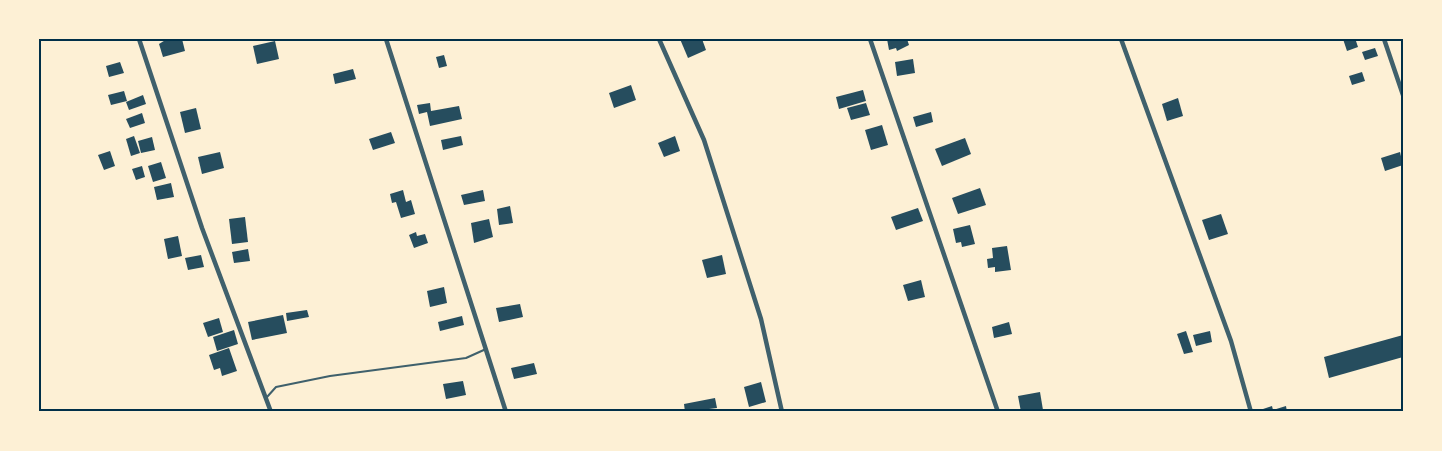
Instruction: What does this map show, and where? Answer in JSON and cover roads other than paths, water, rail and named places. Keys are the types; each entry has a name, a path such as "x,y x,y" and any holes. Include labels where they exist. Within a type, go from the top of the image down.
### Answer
{"street":[{"path":"139,39 202,228 271,412"},
{"path":"386,39 506,412"},
{"path":"659,39 704,140 761,319 782,412"},
{"path":"870,39 998,412"},
{"path":"1121,39 1231,340 1251,412"},
{"path":"1384,39 1403,95"}],"lane":[{"path":"266,399 276,387 330,376 466,358 486,349"}]}
